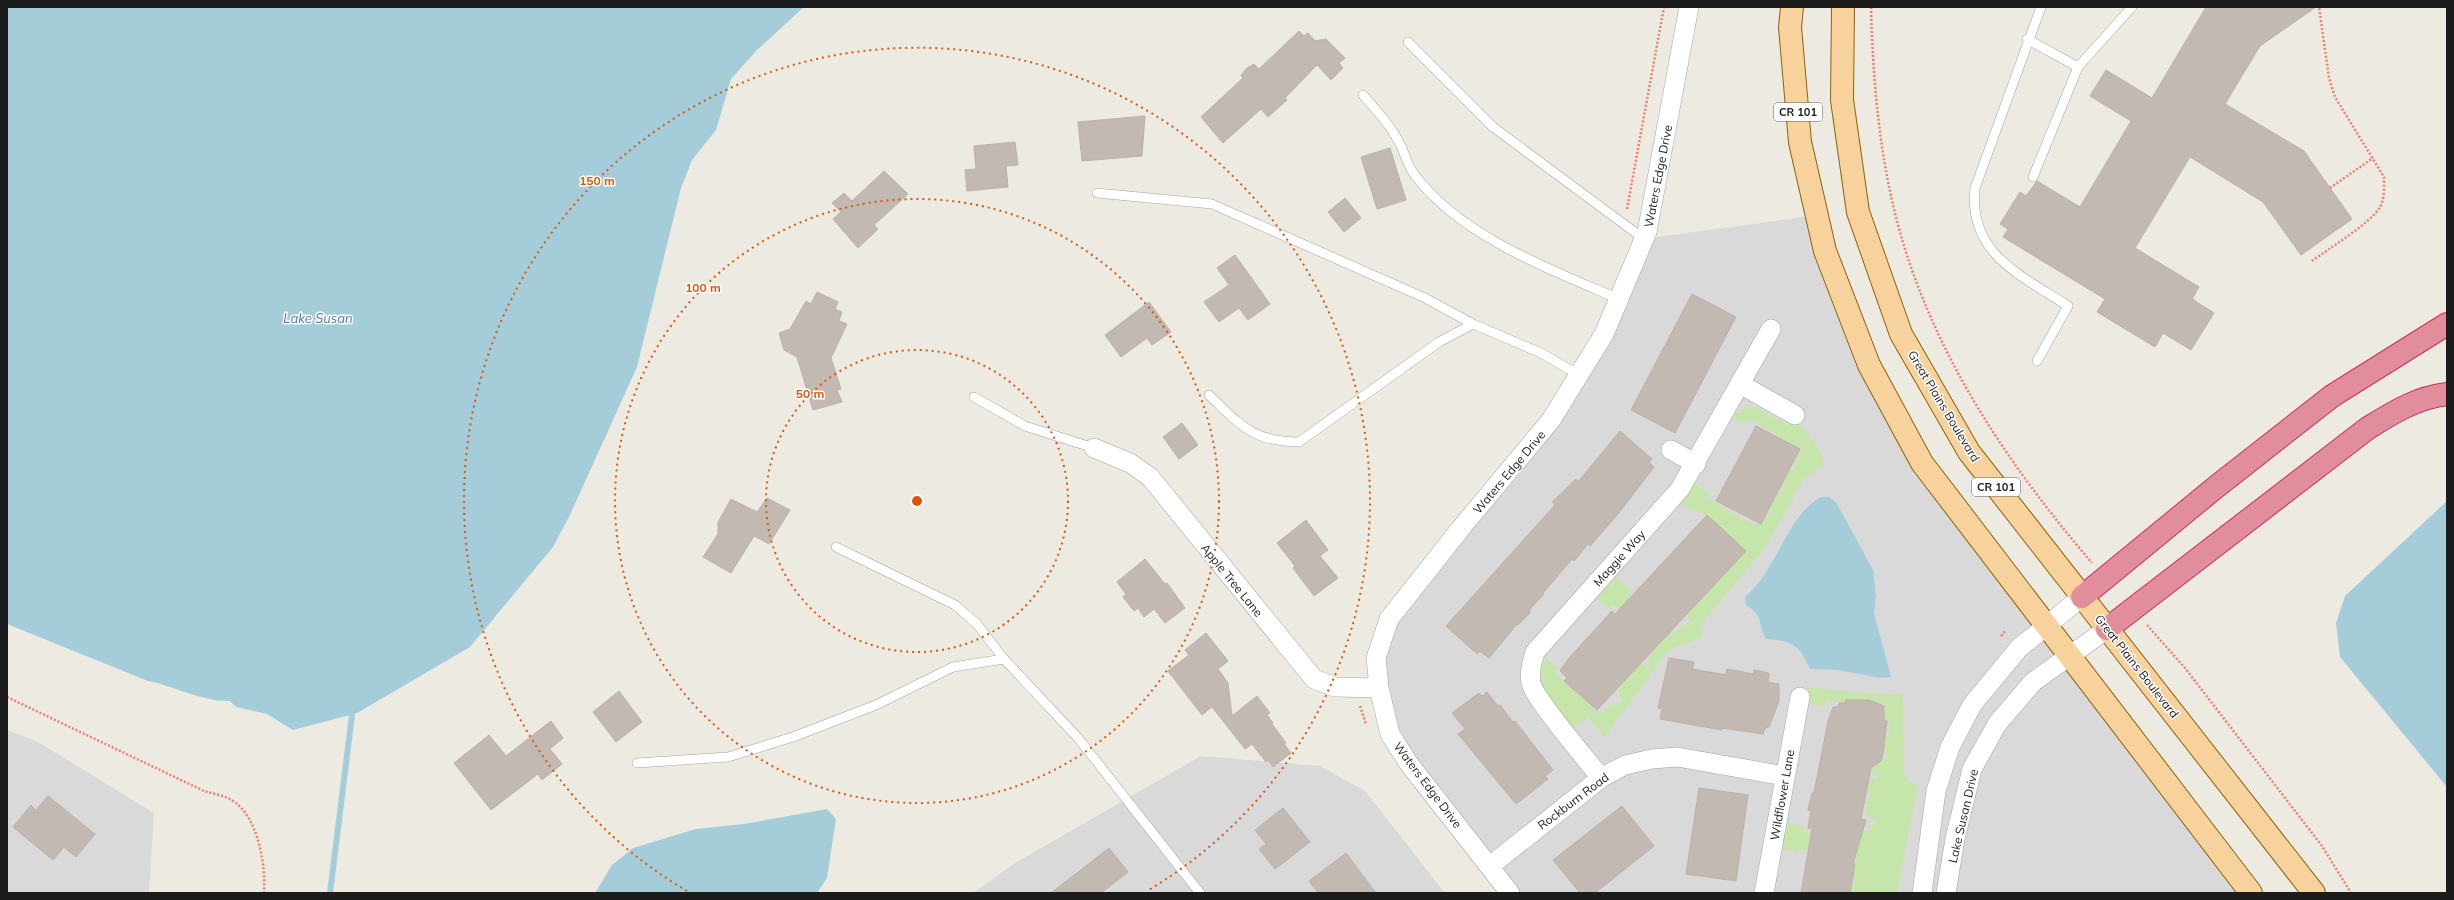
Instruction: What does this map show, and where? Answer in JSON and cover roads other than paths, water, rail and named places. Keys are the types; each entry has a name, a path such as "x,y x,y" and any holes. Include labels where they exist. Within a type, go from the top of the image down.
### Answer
{"highway":[{"path":"2082,596 2216,487 2332,396 2447,324"},
{"path":"2107,629 2368,428 2401,407 2437,395 2447,394"}],"main road":[{"name":"CR 101","path":"1792,7 1790,27 1800,142 1826,251 1869,365 1922,463 2251,893"},
{"name":"Great Plains Boulevard","path":"1843,7 1842,100 1858,212 1901,334 1969,452 2314,893"}],"street":[{"name":"Waters Edge Drive","path":"1510,893 1409,764 1390,734 1379,688 1376,658 1389,619 1423,574 1552,420 1604,334 1649,224 1689,7"},
{"name":"Maggie Way","path":"1601,778 1541,701 1531,684 1532,664 1535,652 1680,489 1696,464 1771,329"},
{"path":"1740,384 1795,415"},
{"name":"Apple Tree Lane","path":"1094,448 1130,463 1150,477 1314,679 1335,687 1379,688"},
{"path":"1671,450 1696,464"},
{"path":"1922,893 1936,791 1950,747 1972,705 2019,648 2046,624 2082,596"},
{"name":"Lake Susan Drive","path":"1946,893 1955,839 1972,769 1997,724 2040,676 2071,656 2107,629"},
{"name":"Wildflower Lane","path":"1764,893 1800,697"},
{"name":"Rockburn Road","path":"1490,866 1601,778 1625,765 1652,759 1677,757 1785,776"}],"lane":[{"path":"2037,361 2068,306 2000,261 1986,243 1976,225 1973,202 1975,188 2027,39 2041,7"},
{"path":"2034,177 2078,67 2132,7"},
{"path":"2027,39 2078,67"},
{"path":"1408,42 1493,127 1644,239"},
{"path":"1364,95 1390,127 1412,173 1434,198 1462,222 1560,274 1619,299"},
{"path":"1097,193 1212,204 1425,298 1473,324 1541,353 1579,376"},
{"path":"1209,395 1249,432 1277,441 1300,442 1439,342 1473,324"},
{"path":"974,397 1025,426 1094,448"},
{"path":"836,547 955,605 977,624 1004,659 1078,738 1200,893"},
{"path":"637,763 728,757 793,737 876,705 953,667 1004,659"}],"water":[{"name":"Lake Susan","path":"7,7 804,7 757,50 731,79 716,130 692,160 681,188 637,367 569,517 553,547 470,647 357,713 293,730 267,714 236,707 230,701 209,699 148,681 7,624"},
{"path":"1821,497 1829,497 1836,502 1873,570 1876,596 1874,613 1891,677 1882,678 1837,670 1810,669 1802,654 1794,645 1782,641 1766,639 1756,613 1746,605 1745,597 1756,586 1765,573 1800,516 1810,505"},
{"path":"2447,501 2447,787 2340,657 2336,623 2345,596"},
{"path":"827,809 836,819 827,878 817,893 595,893 612,865 633,848 696,829 744,824"}],"waterway":[{"path":"330,893 352,715 350,707"}]}
